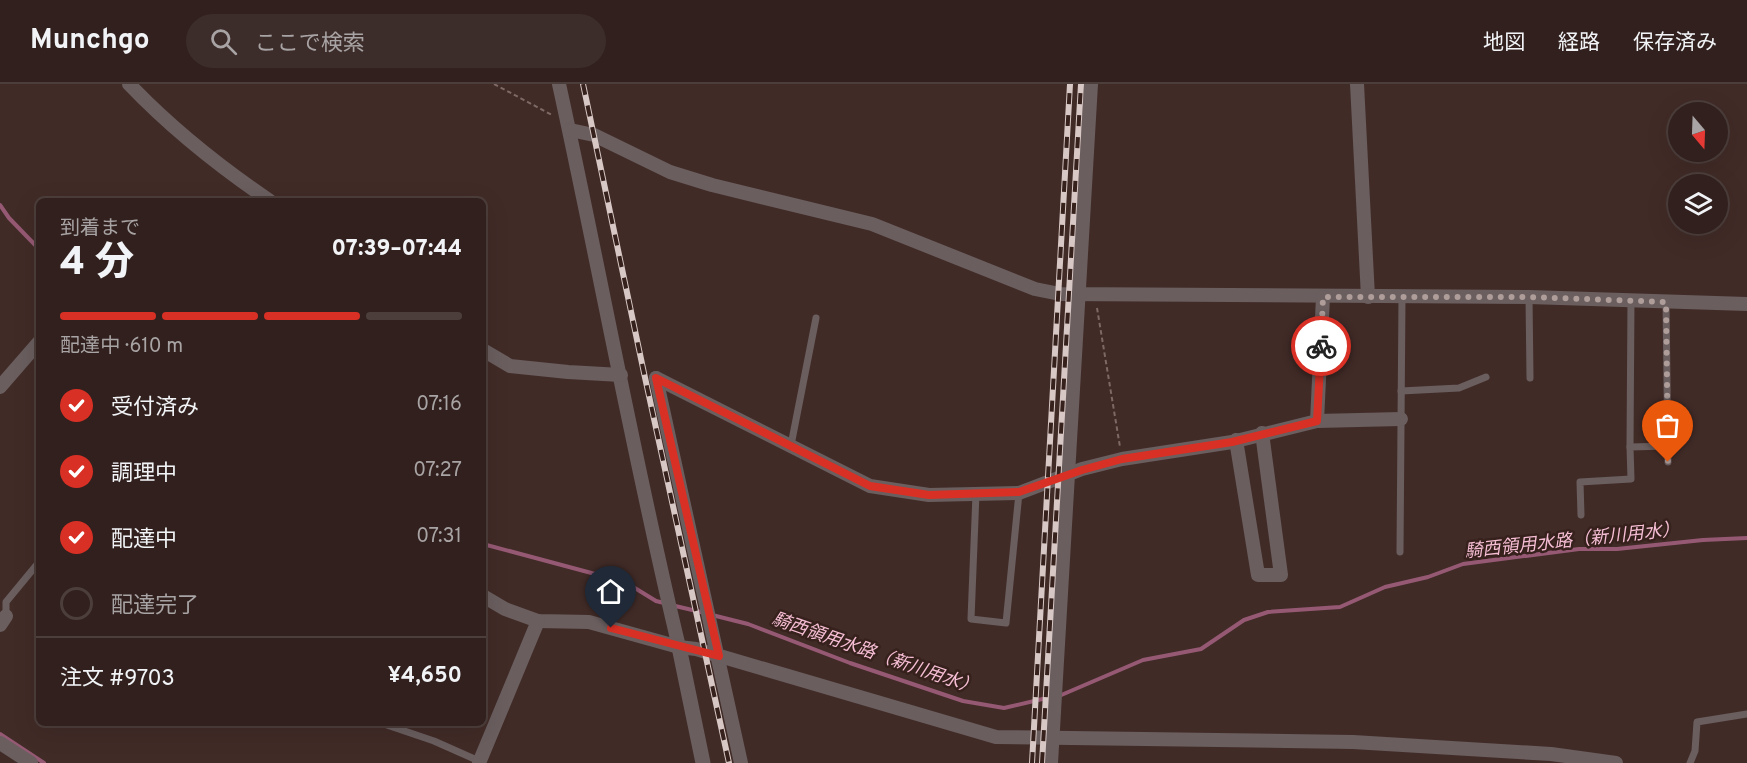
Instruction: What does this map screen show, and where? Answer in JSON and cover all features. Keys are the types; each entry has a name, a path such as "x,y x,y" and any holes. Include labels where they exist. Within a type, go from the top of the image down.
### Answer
{"street":[{"path":"129,84 149,105 204,152 266,198"},
{"path":"559,84 621,375 651,532 679,647 703,763"},
{"path":"1051,763 1091,84"},
{"path":"1357,84 1368,297"},
{"path":"568,124 670,172 712,185 872,224 1035,289 1060,294 1529,297 1747,304"},
{"path":"1317,421 1323,297"},
{"path":"0,387 36,345"},
{"path":"486,352 510,366 621,375"},
{"path":"741,763 656,378 870,486 929,495 1019,492 1122,459 1236,440 1317,421 1401,419"},
{"path":"1236,440 1258,575 1281,574 1262,433"},
{"path":"486,598 505,609 538,621 588,622 679,647 696,649 996,736 1353,742 1551,754 1616,763"},
{"path":"479,762 538,621"},
{"path":"0,743 31,763"}],"lane":[{"path":"1400,552 1402,297"},
{"path":"1529,297 1530,378"},
{"path":"1581,515 1580,482 1631,479 1631,299"},
{"path":"1666,302 1668,462"},
{"path":"791,445 816,318"},
{"path":"1401,391 1459,388 1486,377"},
{"path":"1630,447 1668,446"},
{"path":"976,494 971,619 1006,623 1019,492"},
{"path":"3,621 6,602 36,566"},
{"path":"1690,763 1695,751 1697,722 1747,714"},
{"path":"390,726 434,741 479,762"}],"path":[{"path":"494,84 568,124"},
{"path":"1095,294 1122,459"}],"waterway":[{"name":"騎西領用水路（新川用水）","path":"0,205 9,218 36,246"},
{"name":"騎西領用水路（新川用水）","path":"1059,696 1143,660 1201,649 1244,620 1268,612 1340,607 1385,587 1428,577 1463,564 1579,549 1617,549 1747,538"},
{"name":"騎西領用水路（新川用水）","path":"486,545 625,582 656,601 664,603"},
{"name":"騎西領用水路（新川用水）","path":"671,605 705,613"},
{"name":"騎西領用水路（新川用水）","path":"712,615 748,624 850,663 963,701 1004,708 1051,697"},
{"path":"0,734 44,763"}],"railway":[{"path":"583,84 729,763"},
{"path":"1032,763 1070,84"},
{"path":"1042,763 1081,84"}],"way so far":[{"path":"1321,346 1323,297 1529,297 1666,302 1668,462"}],"route":[{"path":"611,628 719,656 656,378 708,402 870,486 929,495 1019,492 1122,459 1232,442 1317,421 1321,346"}]}
